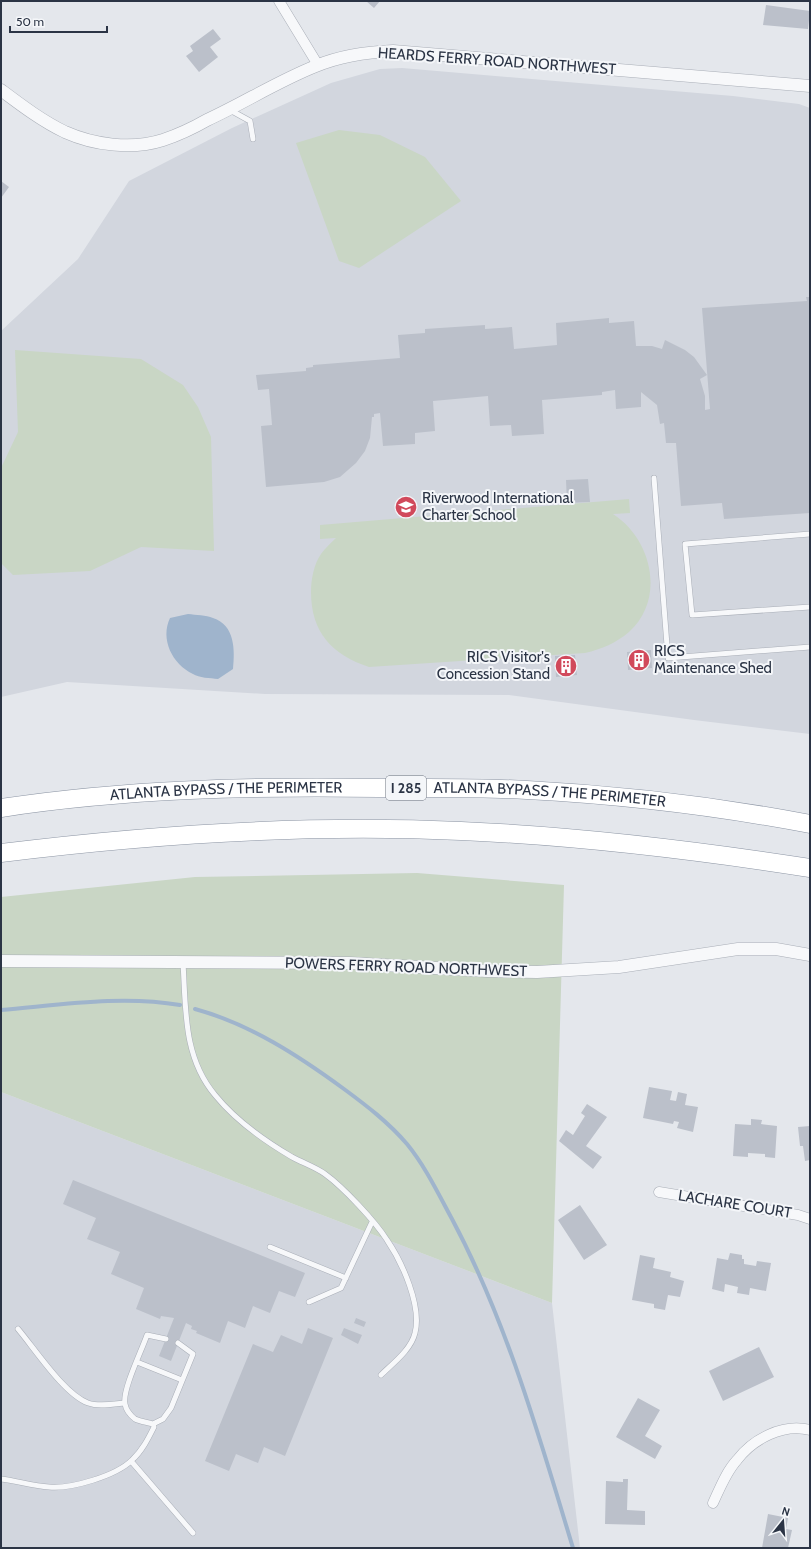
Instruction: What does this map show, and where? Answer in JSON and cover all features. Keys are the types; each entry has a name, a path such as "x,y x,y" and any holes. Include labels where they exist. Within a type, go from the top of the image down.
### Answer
{"highway":[{"name":"ATLANTA BYPASS / THE PERIMETER","path":"1,808 150,792 264,787 524,790 618,796 695,805 810,824"},
{"path":"1,853 149,837 291,829 375,829 462,831 581,839 699,851 810,868"}],"street":[{"path":"279,1 318,65"},
{"name":"HEARDS FERRY ROAD NORTHWEST","path":"1,90 40,118 65,132 90,141 117,144 143,144 180,134 293,76 318,65 354,55 393,51 810,86"},
{"name":"POWERS FERRY ROAD NORTHWEST","path":"1,961 349,963 487,971 537,972 619,967 738,949 776,949 810,955"},
{"name":"LACHARE COURT","path":"659,1192 798,1215 810,1219"},
{"path":"713,1503 727,1474 737,1459 754,1443 772,1433 788,1429 810,1430"}],"lane":[{"path":"230,109 250,121 253,139"},
{"path":"654,478 668,658 810,647"},
{"path":"810,534 685,544 692,615 810,608"},
{"path":"183,962 184,998 190,1046 200,1074 214,1095 232,1114 255,1134 324,1174 387,1239 396,1257 415,1303 417,1321 415,1335 408,1347 380,1375"},
{"path":"309,1302 341,1288 372,1222"},
{"path":"270,1247 346,1278"},
{"path":"18,1329 57,1377 76,1396 88,1403 125,1403"},
{"path":"166,1339 147,1336 126,1390 125,1403 127,1410 137,1420 153,1424 168,1414 193,1354 178,1343"},
{"path":"137,1362 182,1380"},
{"path":"1,1479 50,1487 80,1484 114,1471 131,1461 147,1442 154,1427 153,1424"},
{"path":"131,1461 193,1533"}],"shaded area":[{"name":"Riverwood International Charter School","path":"402,68 733,96 799,104 810,108 810,734 509,695 265,694 67,682 1,697 1,331 78,259 129,181 232,128 331,83 380,69"},
{"path":"1,1092 552,1303 580,1548 1,1548"}],"green space":[{"path":"339,130 380,135 425,157 461,201 359,268 339,261 296,143"},
{"path":"15,350 141,359 183,385 198,407 211,437 214,551 141,547 90,571 13,575 1,563 1,468 18,432"},
{"path":"629,499 630,513 613,514 626,525 637,538 645,554 650,570 648,603 641,618 629,632 614,642 597,650 585,653 369,667 344,656 334,649 326,640 315,619 311,592 313,572 316,562 321,554 336,538 320,539 320,525"},
{"path":"417,873 564,885 552,1303 1,1092 1,897 195,877"}],"water":[{"path":"188,614 204,616 220,621 230,632 234,654 233,669 218,679 205,678 186,670 179,664 170,650 166,634 170,618"}],"building":[{"path":"366,1 380,1 374,8"},
{"path":"766,5 810,11 808,29 763,25"},
{"path":"213,29 221,39 210,47 218,57 199,72 186,56 193,51 190,46"},
{"path":"1,181 9,187 1,198"},
{"path":"806,297 810,297 810,513 724,519 722,503 681,506 676,443 666,443 664,423 660,424 657,405 641,392 641,407 616,409 615,390 602,392 602,395 542,400 544,434 512,436 511,425 490,426 488,396 433,401 435,431 415,433 415,444 383,446 380,413 374,414 374,417 372,417 370,438 365,451 356,463 340,477 324,482 266,487 261,426 272,425 269,389 258,390 256,375 306,371 306,368 313,367 313,365 400,358 398,335 425,333 425,329 485,325 485,329 512,327 514,349 557,345 556,323 609,318 609,323 634,321 636,346 652,346 662,349 665,340 685,350 694,357 707,375 700,379 705,396 705,410 710,409 702,308 807,301"},
{"path":"588,479 590,502 567,503 566,480"},
{"name":"RICS Maintenance Shed","path":"651,650 652,668 628,670 627,652"},
{"name":"RICS Visitor's Concession Stand","path":"575,655 577,675 556,677 555,656"},
{"path":"649,1087 672,1091 670,1100 676,1101 678,1092 687,1094 685,1105 698,1107 693,1132 677,1128 679,1122 674,1121 673,1124 643,1118"},
{"path":"587,1104 607,1117 586,1146 602,1157 593,1169 559,1141 566,1130 573,1135 585,1116 581,1113"},
{"path":"751,1119 762,1120 761,1124 777,1126 775,1158 765,1157 765,1154 748,1153 748,1157 733,1156 735,1124 751,1125"},
{"path":"810,1126 810,1160 805,1161 803,1146 800,1146 798,1127"},
{"path":"73,1180 305,1273 295,1297 279,1291 270,1313 253,1306 245,1328 228,1321 220,1343 196,1333 197,1331 191,1329 192,1326 186,1323 171,1361 159,1356 174,1318 161,1316 160,1319 136,1309 144,1288 111,1274 120,1252 87,1239 96,1218 63,1204"},
{"path":"580,1205 607,1245 584,1260 558,1220"},
{"path":"730,1253 742,1255 744,1264 756,1266 757,1261 771,1263 766,1291 750,1288 749,1295 737,1293 738,1287 725,1284 724,1292 712,1289 717,1258 728,1260"},
{"path":"640,1255 655,1258 653,1268 671,1272 670,1277 684,1281 680,1297 668,1295 665,1310 654,1308 654,1304 632,1300"},
{"path":"356,1318 366,1322 364,1327 354,1323"},
{"path":"308,1328 333,1338 285,1456 264,1447 258,1463 236,1454 229,1471 205,1461 253,1344 273,1352 281,1335 302,1344"},
{"path":"344,1328 362,1335 358,1344 341,1335"},
{"path":"759,1347 774,1377 723,1401 709,1371"},
{"path":"638,1398 660,1410 645,1436 662,1446 655,1459 616,1437"},
{"path":"623,1479 628,1479 627,1510 645,1511 645,1525 605,1524 606,1481 623,1482"},
{"path":"768,1514 788,1518 786,1529 792,1530 788,1548 762,1548"}],"waterway":[{"path":"1,1010 113,1001 158,1002 180,1005"},
{"path":"195,1009 235,1023 292,1053 361,1102 400,1136 414,1152 452,1219 472,1258 489,1298 520,1380 573,1548"}],"place":[{"name":"Riverwood International Charter School","path":"406,507"},
{"name":"RICS Maintenance Shed","path":"639,660"},
{"name":"RICS Visitor's Concession Stand","path":"566,666"}]}
